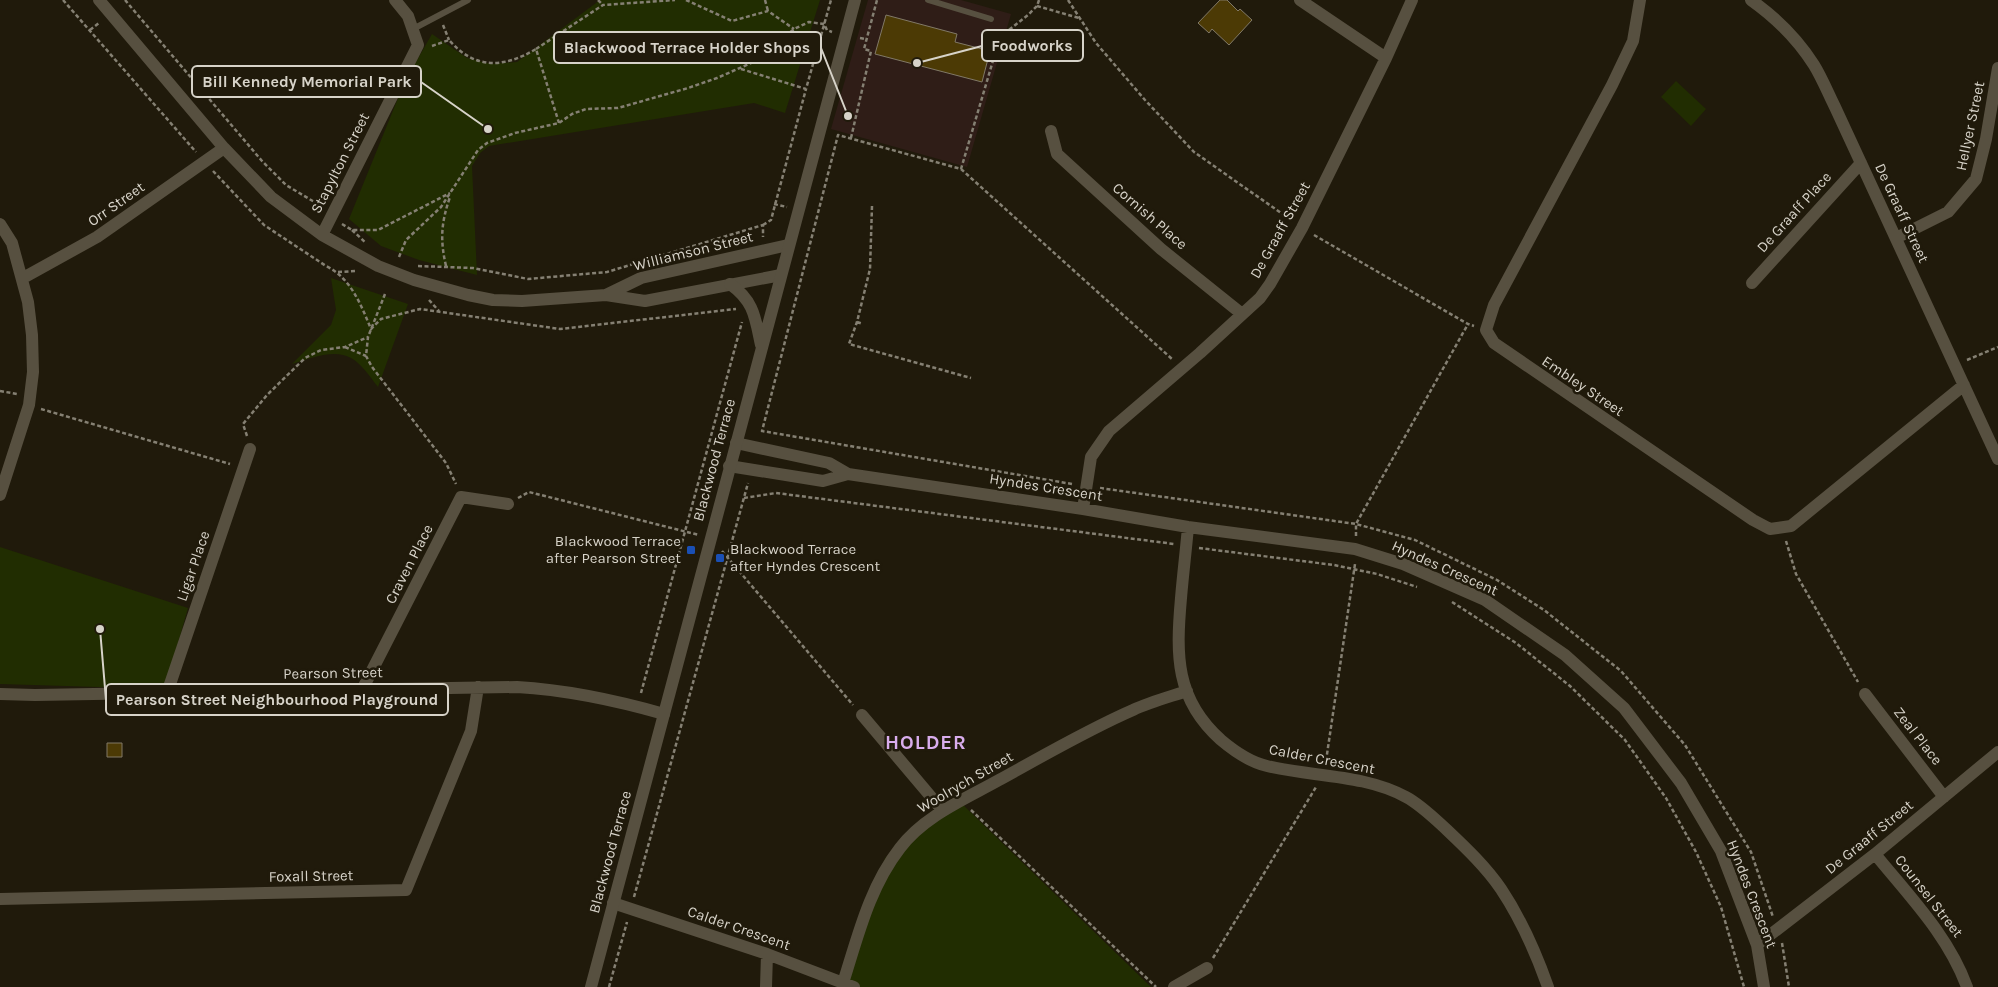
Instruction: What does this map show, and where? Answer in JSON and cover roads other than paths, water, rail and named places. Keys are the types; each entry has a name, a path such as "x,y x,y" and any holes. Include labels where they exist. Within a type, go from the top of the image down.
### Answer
{"street":[{"name":"Williamson Street","path":"99,0 224,148 271,197 322,235 378,266 414,280 468,295 493,300 522,301 606,295 645,301 780,274"},
{"path":"395,0 408,16 412,29"},
{"name":"Blackwood Terrace","path":"591,987 780,274 855,0"},
{"path":"1300,0 1386,58"},
{"name":"De Graaff Street","path":"1082,509 1091,458 1109,431 1183,368 1260,298 1270,284 1302,228 1386,58 1412,0"},
{"name":"Embley Street","path":"1640,0 1633,42 1608,93 1494,305 1486,330 1494,343 1510,356 1753,520 1770,529 1791,526 1964,385"},
{"name":"De Graaff Street","path":"1751,0 1764,9 1791,36 1813,65 1861,163 1998,459"},
{"name":"Stapylton Street","path":"322,235 418,45 412,29"},
{"name":"Hellyer Street","path":"1896,238 1948,212 1976,179 1986,139 1998,68"},
{"name":"Cornish Place","path":"1051,131 1057,154 1161,248 1242,314"},
{"name":"Orr Street","path":"23,278 97,238 224,148"},
{"name":"De Graaff Place","path":"1752,283 1861,163"},
{"path":"0,224 12,243 23,278 32,335 33,372 30,405 0,495"},
{"name":"Williamson Street","path":"606,295 641,278 788,245"},
{"path":"730,284 756,316 761,347"},
{"name":"Hyndes Crescent","path":"736,443 829,463 848,474 1188,527 1356,549 1403,564 1485,600 1565,655 1624,708 1681,783 1721,851 1757,946 1764,987"},
{"name":"Ligar Place","path":"167,693 250,449"},
{"name":"Hyndes Crescent","path":"730,466 823,481 848,474"},
{"name":"Craven Place","path":"364,688 461,497 508,504"},
{"name":"Calder Crescent","path":"1188,527 1178,648 1180,669 1187,692 1209,728 1228,746 1245,758 1265,766 1378,786 1407,797 1432,816 1476,859 1500,889 1537,956 1548,987"},
{"name":"Foxall Street","path":"0,900 406,890 471,731 478,687"},
{"name":"Pearson Street","path":"0,694 517,687 568,691 664,714"},
{"name":"Woolrych Street","path":"848,985 871,896 881,874 901,845 926,822 961,800 1091,730 1134,709 1187,692"},
{"name":"Zeal Place","path":"1865,694 1944,797"},
{"path":"862,715 943,811"},
{"name":"De Graaff Street","path":"1757,946 1875,854 1998,752"},
{"name":"Counsel Street","path":"1875,854 1935,927 1951,952 1967,987"},
{"name":"Calder Crescent","path":"613,903 767,954 848,985"},
{"path":"766,987 767,954"},
{"path":"1174,987 1207,968"}],"lane":[{"path":"412,29 468,0"},
{"path":"928,0 991,20"}],"place":[{"name":"Foodworks","path":"917,63"},
{"name":"Blackwood Terrace Holder Shops","path":"848,116"},
{"name":"Bill Kennedy Memorial Park","path":"488,129"},
{"name":"Blackwood Terrace after Pearson Street","path":"691,550"},
{"name":"Blackwood Terrace after Hyndes Crescent","path":"720,558"},
{"name":"Pearson Street Neighbourhood Playground","path":"100,629"}],"district":[{"name":"HOLDER","path":"926,742"}]}
